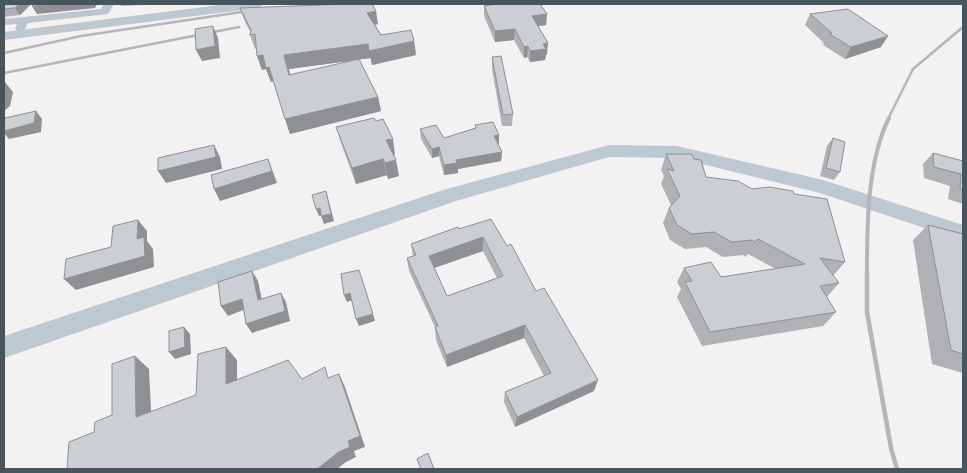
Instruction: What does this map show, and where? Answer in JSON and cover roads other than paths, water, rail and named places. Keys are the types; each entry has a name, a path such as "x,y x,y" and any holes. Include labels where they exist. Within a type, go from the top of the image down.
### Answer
{"main road":[{"path":"11,36 258,4"},
{"path":"4,347 450,195 609,151 677,152 823,187 963,232"}],"street":[{"path":"4,22 105,12 108,4"},
{"path":"11,36 33,9"}],"railway":[{"path":"317,5 345,4"},
{"path":"4,53 81,36 255,10"},
{"path":"4,73 239,27"},
{"path":"888,119 913,69 963,27"},
{"path":"889,118 876,154 872,174 867,235 867,312 891,448 897,469"}]}
